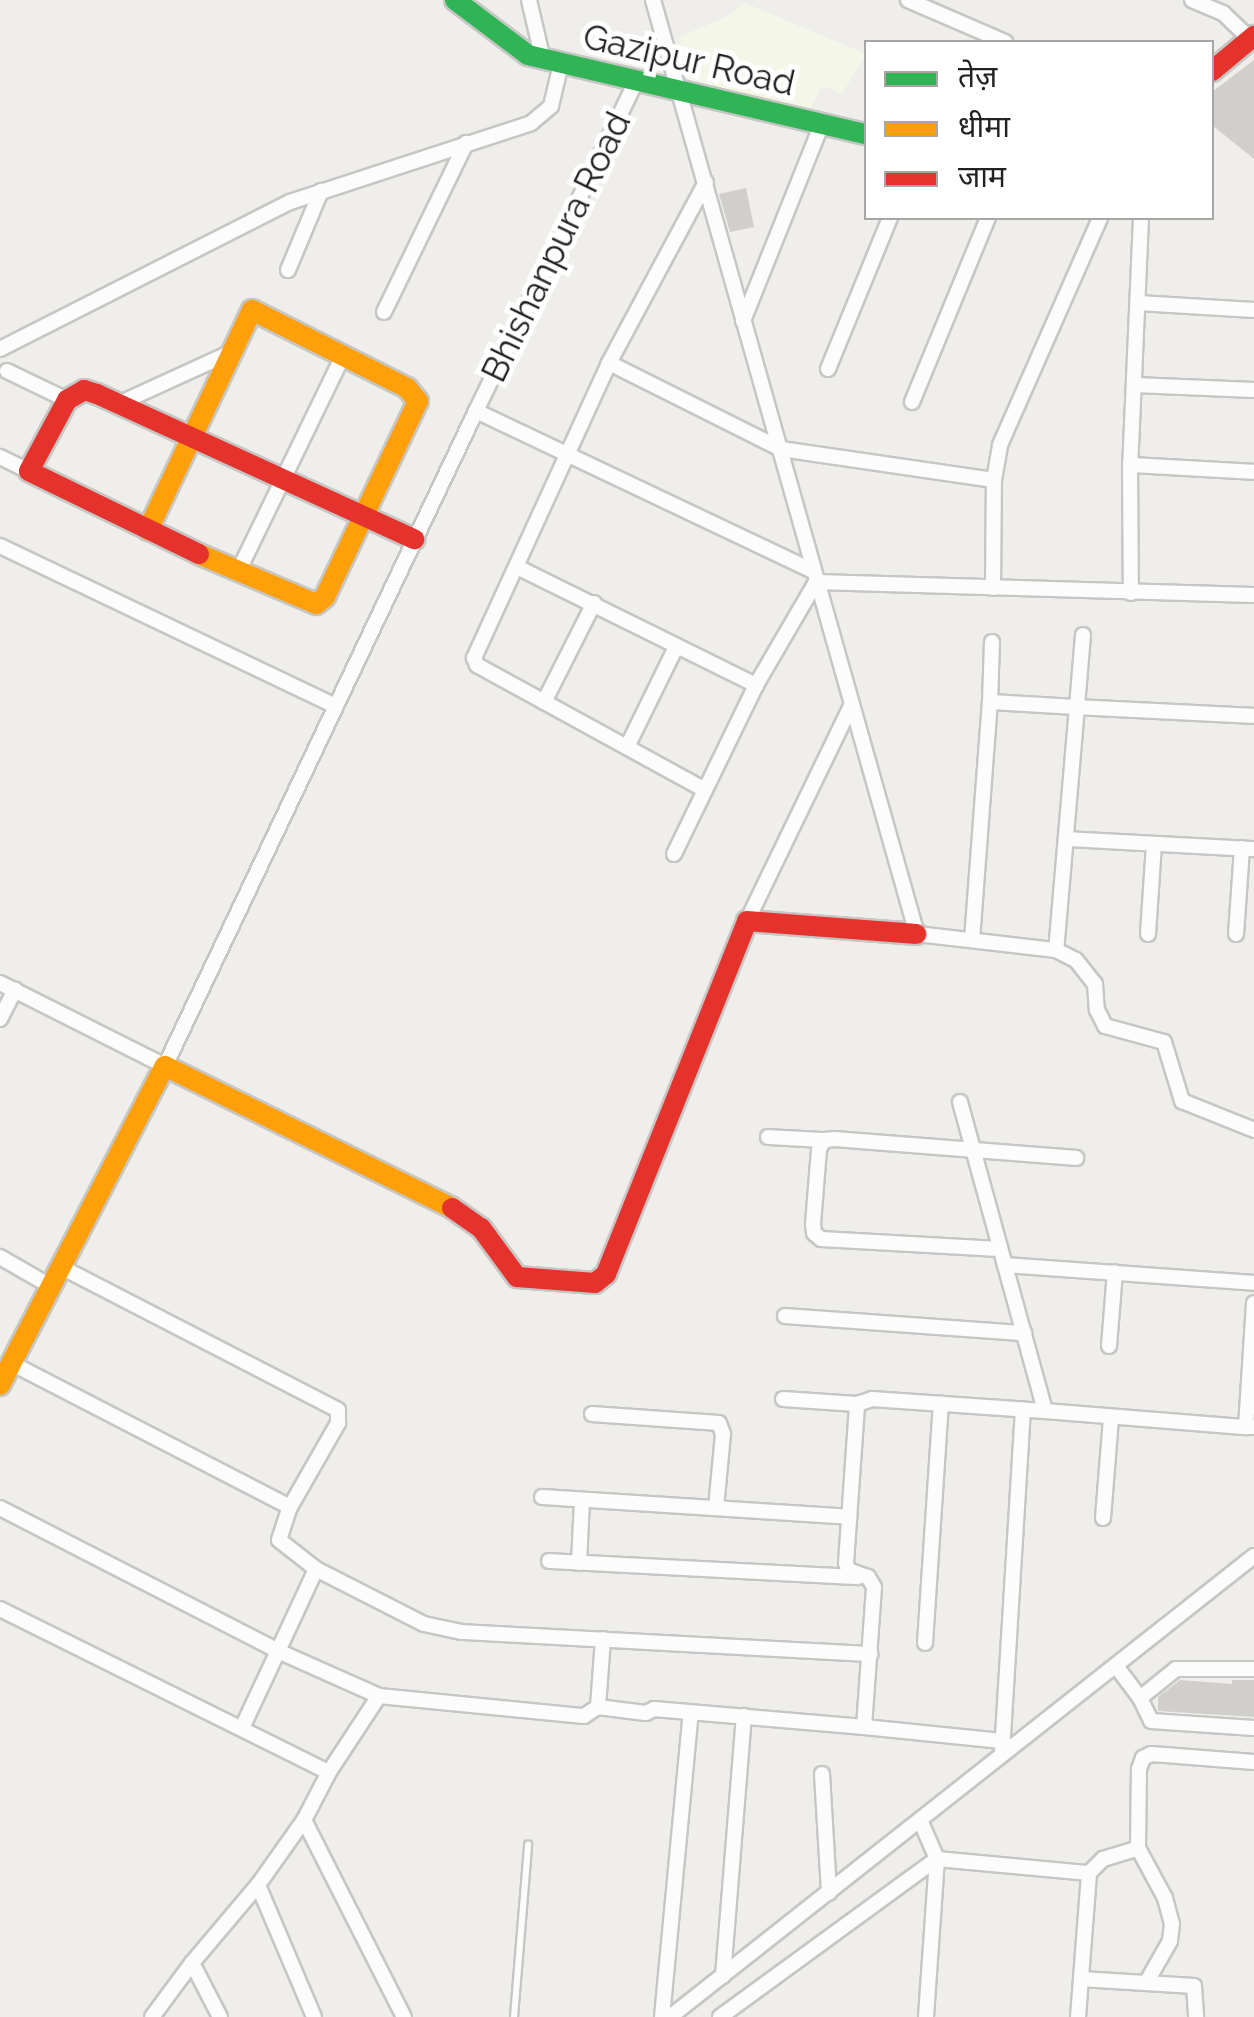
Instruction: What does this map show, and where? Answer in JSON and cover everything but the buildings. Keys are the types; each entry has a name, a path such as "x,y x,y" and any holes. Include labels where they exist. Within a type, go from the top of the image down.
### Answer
{"street":[{"name":"Gazipur Road","path":"455,0 528,56 864,134"},
{"path":"0,349 252,219 321,191 542,115 557,94 552,62 529,0"},
{"path":"653,0 917,934"},
{"path":"908,0 999,40"},
{"path":"1192,0 1222,13 1252,38 1214,69"},
{"name":"Bhishanpura Road","path":"165,1066 636,82"},
{"path":"742,321 822,124"},
{"path":"384,312 466,143"},
{"path":"705,790 477,665 474,658 609,363 706,182"},
{"path":"288,270 321,191"},
{"path":"828,369 889,220"},
{"path":"912,402 987,220"},
{"path":"993,588 994,480 1007,425 1099,220"},
{"path":"1130,593 1130,465 1141,220"},
{"path":"1138,302 1254,310"},
{"path":"0,457 148,530 238,572 316,604 325,597 418,401 407,388 252,310 148,530"},
{"path":"118,404 230,353"},
{"path":"238,572 344,354"},
{"path":"609,363 780,449 994,480"},
{"path":"8,371 66,400"},
{"path":"1135,385 1254,390"},
{"path":"29,472 66,400 84,390 282,476 414,539"},
{"path":"476,411 813,576 993,588 1254,595"},
{"path":"1130,465 1254,472"},
{"path":"0,546 336,706"},
{"path":"517,568 594,602 676,648 756,685"},
{"path":"674,854 813,576"},
{"path":"544,702 594,602"},
{"path":"1056,950 1083,635"},
{"path":"972,940 992,642"},
{"path":"627,747 676,648"},
{"path":"990,702 1254,716"},
{"path":"0,983 450,1206 481,1228 516,1277 595,1283 606,1274 736,940 852,704"},
{"path":"1067,839 1248,848 1236,934"},
{"path":"1148,934 1154,844"},
{"path":"747,921 1056,950 1088,971 1104,1026 1164,1042 1182,1101 1254,1130"},
{"path":"0,1018 15,990"},
{"path":"0,1385 165,1066"},
{"path":"960,1102 1045,1412"},
{"path":"768,1137 1076,1158"},
{"path":"824,1140 815,1158 813,1224 814,1233 821,1239 1000,1249"},
{"path":"0,1258 52,1288"},
{"path":"1004,1266 1254,1283"},
{"path":"63,1268 338,1410 338,1423 290,1508 279,1540 316,1569 440,1628 870,1654"},
{"path":"1109,1346 1115,1272"},
{"path":"783,1398 857,1404 872,1398 1250,1427 1254,1303"},
{"path":"786,1316 1024,1332"},
{"path":"11,1363 290,1508"},
{"path":"857,1404 848,1570 868,1578 874,1587 864,1728"},
{"path":"926,1643 941,1404"},
{"path":"1002,1747 1023,1410"},
{"path":"592,1414 719,1423 722,1434 716,1508"},
{"path":"1102,1518 1110,1418"},
{"path":"542,1497 850,1517"},
{"path":"579,1562 582,1500"},
{"path":"0,1508 278,1650 379,1696 584,1716 598,1708 744,1716 1002,1747"},
{"path":"670,2017 920,1820 1002,1747 1116,1666 1254,1556"},
{"path":"550,1561 868,1578"},
{"path":"242,1728 316,1569"},
{"path":"0,1609 329,1772"},
{"path":"598,1708 603,1639"},
{"path":"1116,1666 1151,1720 1254,1728"},
{"path":"1140,1698 1176,1669 1254,1669"},
{"path":"152,2017 258,1886 304,1820 329,1772 379,1696"},
{"path":"662,2017 691,1714"},
{"path":"723,1976 744,1716"},
{"path":"1146,1983 1170,1941 1172,1924 1165,1898 1138,1848 1143,1758 1162,1753 1254,1762"},
{"path":"822,1774 829,1892"},
{"path":"304,1820 404,2017"},
{"path":"920,1820 937,1859 926,2017"},
{"path":"1078,2017 1089,1874 1113,1853 1138,1848"},
{"path":"720,2017 937,1859 1089,1874"},
{"path":"258,1886 314,2017"},
{"path":"192,1964 220,2017"},
{"path":"1081,1979 1194,1986 1196,2017"}],"lane":[{"path":"514,2017 528,1844"}],"shaded area":[{"path":"745,3 864,53 864,57 842,94 822,86 809,112 689,83 679,37 728,16"}],"traffic: fast":[{"path":"455,0 528,55 864,134"}],"traffic: slow":[{"path":"148,530 252,310 407,388 418,401 325,597 316,604 199,554"},
{"path":"0,1385 165,1066 452,1208"}],"traffic: jam":[{"path":"1214,69 1254,36"},
{"path":"199,554 29,471 67,400 84,390 97,394 414,539"},
{"path":"452,1208 481,1228 517,1277 595,1283 606,1274 747,921 917,934"}]}
